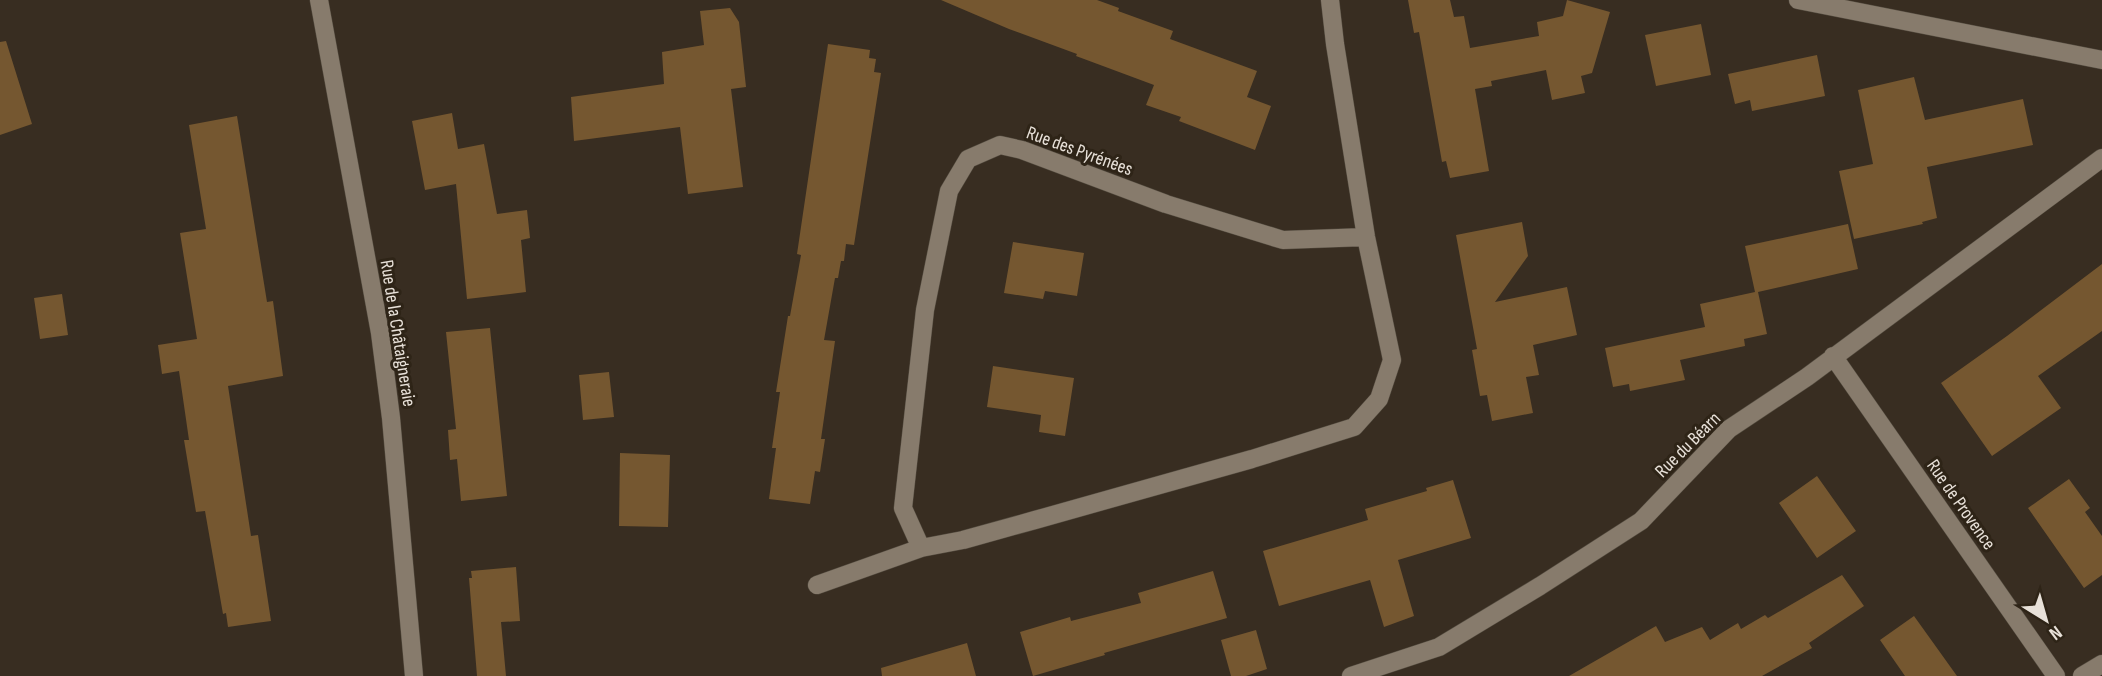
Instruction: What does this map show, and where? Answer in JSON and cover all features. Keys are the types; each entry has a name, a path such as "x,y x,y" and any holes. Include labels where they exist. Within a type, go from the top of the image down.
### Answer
{"street":[{"name":"Rue de la Châtaigneraie","path":"319,0 380,334 391,418 414,676"},
{"path":"817,585 921,548 963,540 1048,517 1354,427 1378,399 1392,360 1366,237 1330,0"},
{"path":"1798,0 2102,60"},
{"name":"Rue des Pyrénées","path":"921,548 903,508 925,310 949,191 968,159 1000,145 1022,150 1166,204 1283,240 1366,237"},
{"name":"Rue du Béarn","path":"1351,676 1439,648 1641,521 1729,429 1807,377 2102,158"},
{"name":"Rue de Provence","path":"1833,356 2056,676"},
{"path":"2082,676 2102,664"}],"building":[{"path":"941,0 1097,0 1119,8 1118,11 1173,31 1170,39 1257,71 1247,97 1271,106 1255,150 1179,121 1181,117 1146,105 1154,85"},
{"path":"1408,0 1450,0 1454,17 1464,16 1470,48 1539,36 1537,22 1563,16 1567,0 1610,12 1592,73 1581,76 1585,93 1552,100 1546,70 1491,81 1492,86 1475,89 1489,171 1450,178 1446,161 1442,162 1419,32 1414,33"},
{"path":"730,8 739,22 746,87 731,89 743,187 688,194 680,127 574,141 571,97 664,84 662,52 704,45 700,11"},
{"path":"1701,24 1711,75 1656,86 1645,35"},
{"path":"6,41 32,124 0,135 0,42"},
{"path":"828,44 870,50 869,58 876,59 874,72 881,73 854,245 846,244 844,261 841,261 838,278 835,278 824,340 835,341 821,439 825,439 820,472 815,471 810,504 769,499 776,448 772,448 780,392 776,392 801,255 797,254"},
{"path":"1817,55 1825,96 1752,111 1750,100 1735,104 1728,74"},
{"path":"1914,77 1925,120 2023,99 2033,145 1927,167 1937,218 1922,222 1923,224 1854,239 1839,171 1873,164 1858,90"},
{"path":"452,113 458,149 484,144 497,214 527,210 530,238 521,240 526,292 467,299 456,184 425,190 412,121"},
{"path":"237,116 267,302 273,301 283,376 228,386 251,536 258,535 271,621 228,627 226,613 223,614 205,511 196,512 184,440 189,440 179,371 162,374 158,345 197,339 180,233 206,229 189,125"},
{"path":"1522,222 1528,256 1495,302 1567,287 1577,335 1533,345 1539,375 1526,377 1533,413 1492,421 1487,395 1480,396 1472,350 1477,349 1456,235"},
{"path":"1848,224 1858,269 1758,292 1767,334 1744,339 1745,346 1680,360 1685,380 1630,391 1629,384 1613,387 1605,348 1705,327 1700,304 1755,292 1745,246"},
{"path":"1013,242 1084,253 1077,296 1045,291 1043,299 1004,293"},
{"path":"2102,264 2102,331 2038,376 2061,408 1992,456 1941,383"},
{"path":"62,294 68,335 40,339 34,298"},
{"path":"490,328 507,496 461,501 457,459 450,460 448,430 456,429 446,332"},
{"path":"993,366 1074,378 1065,436 1039,432 1041,415 987,407"},
{"path":"609,372 614,417 583,420 579,375"},
{"path":"620,453 670,455 668,527 619,526"},
{"path":"1817,476 1856,531 1817,558 1779,503"},
{"path":"2069,479 2090,508 2085,512 2102,536 2102,575 2084,588 2028,508"},
{"path":"1453,480 1471,538 1398,560 1414,616 1384,627 1370,580 1279,606 1263,551 1368,520 1365,509 1427,491 1426,488"},
{"path":"516,567 520,621 501,622 506,676 477,676 469,578 472,578 471,571"},
{"path":"1213,571 1227,618 1033,676 1020,632 1070,617 1071,621 1141,603 1138,593"},
{"path":"1842,575 1864,606 1809,643 1812,648 1762,676 1569,676 1656,626 1665,642 1702,627 1710,640 1738,623 1741,629 1765,615 1768,618"},
{"path":"1914,616 1957,676 1905,676 1880,640"},
{"path":"1256,630 1267,669 1246,676 1231,676 1221,640"},
{"path":"967,643 976,676 882,676 881,668"}]}
